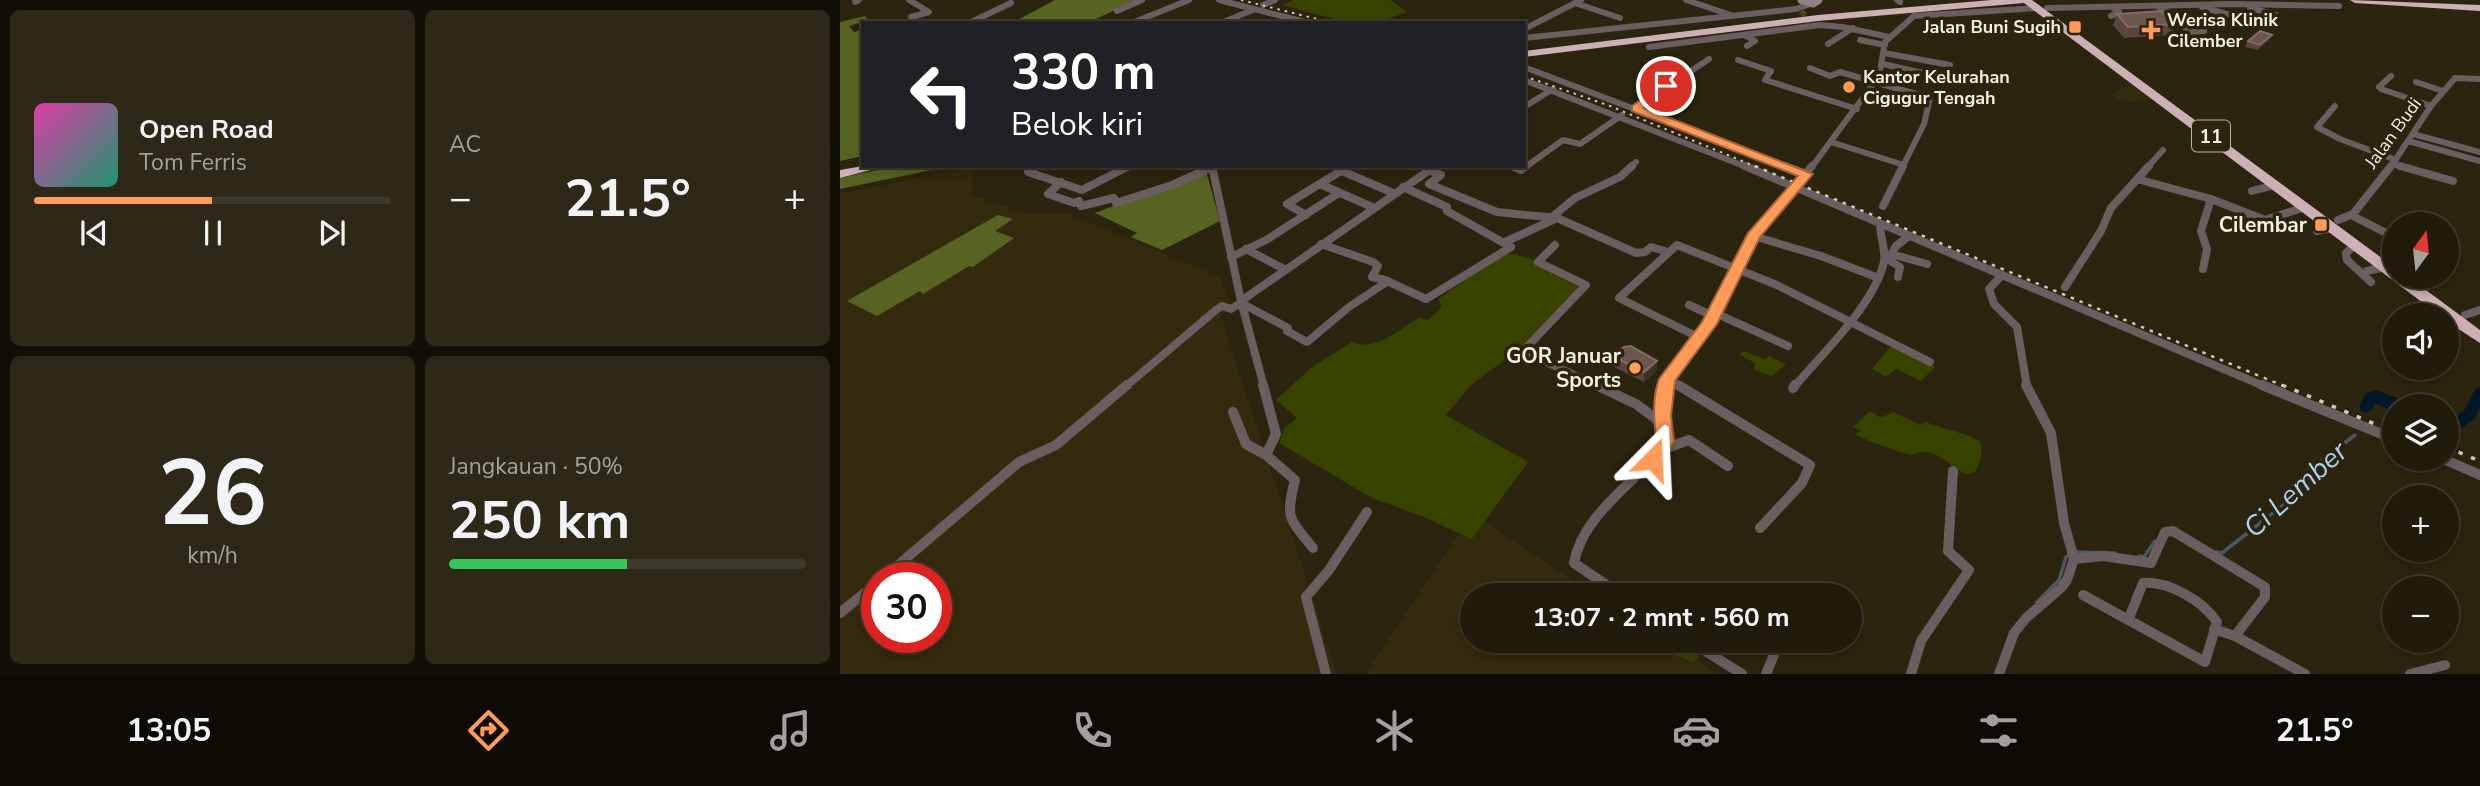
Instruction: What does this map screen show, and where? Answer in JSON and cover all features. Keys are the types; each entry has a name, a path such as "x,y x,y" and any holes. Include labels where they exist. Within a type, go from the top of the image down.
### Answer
{"highway":[{"path":"1526,52 1729,23 1953,0"},
{"path":"1729,23 2025,0"},
{"name":"11","path":"2025,0 2040,6 2335,224 2382,262"},
{"path":"2356,0 2480,6"},
{"path":"2426,0 2480,6"},
{"name":"11","path":"2245,157 2275,185 2335,224 2355,245 2382,263"},
{"path":"840,168 861,164"},
{"path":"840,174 870,168"},
{"name":"11","path":"2417,289 2480,338"},
{"path":"2435,289 2473,313 2480,326"}],"street":[{"path":"909,0 929,12 911,17 916,21"},
{"path":"1117,11 1142,0"},
{"path":"1137,21 1189,0"},
{"path":"1219,0 1300,21"},
{"path":"1686,0 1729,23"},
{"path":"1802,0 1815,1"},
{"path":"1526,28 1578,1 1620,18"},
{"path":"1526,38 1729,23 1798,10 1815,1"},
{"path":"973,21 1012,2"},
{"path":"2234,4 2276,15"},
{"path":"2196,5 2267,26"},
{"path":"1603,583 1574,563 1575,551 1605,509 1661,450 1665,441 1664,389 1667,379 1700,338 1753,236 1806,174 1874,83 1883,64 1884,49 1889,37 1911,13 2040,6 2339,6"},
{"path":"2110,6 2119,12 2111,16"},
{"path":"2157,6 2204,31 2179,32 2166,24"},
{"path":"1226,21 1255,9"},
{"path":"2176,22 2191,32"},
{"path":"1649,47 1744,36 1812,23 1838,24 1889,37"},
{"path":"1828,44 1853,28"},
{"path":"1744,36 1755,41 1747,46"},
{"path":"1860,40 1924,62 1950,65"},
{"path":"1636,108 1709,59"},
{"path":"1738,60 1771,71 1765,80 1857,108"},
{"path":"1883,64 1950,79"},
{"path":"1526,68 1806,174"},
{"path":"1810,68 1832,76 1840,72 1930,98 1924,124 1883,206"},
{"path":"1657,76 1672,82"},
{"path":"2391,76 2379,87 2381,89 2431,106"},
{"name":"Jalan Budi","path":"2317,231 2351,215 2394,162 2431,106 2455,78 2480,79"},
{"path":"1526,81 1622,115 2382,434"},
{"path":"2416,82 2443,91"},
{"path":"1526,106 1553,89"},
{"path":"2335,106 2317,127 2394,162 2453,181"},
{"path":"1526,166 1563,140 1580,144 1622,115"},
{"path":"2411,137 2480,152"},
{"path":"2411,137 2480,162"},
{"path":"1831,142 1904,165"},
{"path":"2064,287 2101,231 2111,208 2163,150"},
{"path":"1505,242 1555,218 1575,198 1620,177 1636,162"},
{"path":"1034,168 1028,172 1082,190 1125,168"},
{"path":"1061,182 1048,194 1074,203 1079,201 1082,206 1114,198 1116,203 1181,181 1210,168"},
{"path":"1212,168 1231,257 1276,434 1266,455"},
{"path":"902,562 1019,462 1056,445 1216,310 1223,306 1231,309 1242,302 1284,269 1432,168 1441,175 1429,184 1497,212 1532,218 1541,215 1555,218 1636,253 1653,247 1668,252"},
{"path":"1306,215 1287,204 1346,169 1393,193"},
{"path":"2137,179 2210,199 2264,220 2305,207"},
{"path":"1320,184 1372,207"},
{"path":"2252,191 2275,185"},
{"path":"1321,244 1373,262 1378,266 1372,277 1388,281 1423,299 1430,299 1511,247 1447,211 1447,207 1403,187"},
{"path":"1231,257 1306,215 1339,193"},
{"path":"2203,269 2207,249 2201,231 2210,199"},
{"path":"2351,215 2382,231"},
{"path":"1793,388 1847,322 1877,277 1885,260 1879,233 1880,224"},
{"path":"1753,236 1821,256 1877,277"},
{"path":"1898,277 1900,267 1889,260 1896,245 1909,236"},
{"path":"1555,245 1538,262 1586,285 1523,351 1636,404 1663,424"},
{"path":"1700,338 1619,298 1678,245 1737,268 1930,362"},
{"path":"2355,245 2346,253 2347,260 2371,282"},
{"path":"1246,249 1284,269"},
{"path":"1891,254 1927,264"},
{"path":"2367,271 2382,270"},
{"path":"1998,674 2014,633 2026,618 2067,580 2072,554 2051,433 2027,389 2017,327 1990,298 1989,289 2002,275"},
{"path":"1242,302 1307,342 1349,307 1388,281"},
{"path":"1689,305 1788,346"},
{"path":"1667,379 1810,465 1802,484 1760,528"},
{"path":"1233,412 1246,444 1266,455 1295,480 1289,508 1291,520 1314,548"},
{"path":"1661,450 1668,450 1681,440 1689,440 1728,467"},
{"path":"2459,466 2480,475"},
{"path":"1911,674 1922,641 1969,570 1948,551 1952,514 1949,495 1953,471"},
{"path":"1326,674 1306,597 1329,570 1367,512"},
{"path":"2072,554 2151,563 2165,532 2173,531 2265,587 2266,597 2235,636"},
{"path":"2083,595 2205,662 2217,622 2204,607 2170,587 2151,581 2143,583 2129,618"},
{"path":"840,613 861,596"},
{"path":"2214,629 2235,636 2305,674"},
{"path":"1709,653 1742,674"},
{"path":"1766,674 1775,653"},
{"path":"2410,674 2445,665"}],"shaded area":[{"path":"2131,82 2154,99 2126,103 2111,95"},
{"path":"972,168 973,196 1028,214 1067,213 1221,277 1231,307 1221,316 1337,674 840,674 840,193"},
{"path":"1472,514 1578,583 1460,583 1460,653 1686,653 1718,674 1365,674"}],"green space":[{"path":"1055,0 1137,0 1091,21 1016,21"},
{"path":"1294,0 1390,0 1407,12 1383,21 1342,21 1282,5"},
{"path":"865,16 868,20 849,26 854,32 861,30 861,156 840,161 840,22"},
{"path":"886,168 940,168 840,189 840,178"},
{"path":"1206,171 1220,221 1162,250 1131,237 1137,233 1095,213"},
{"path":"998,215 1013,219 995,231 1014,238 973,267 969,266 923,294 920,291 877,316 847,301"},
{"path":"1503,253 1532,259 1578,282 1577,289 1521,348 1472,384 1446,415 1528,462 1472,539 1419,515 1372,498 1279,443 1285,428 1297,418 1276,400 1312,367 1352,342 1378,342 1420,317 1428,320 1442,307 1438,299"},
{"path":"1891,346 1928,361 1935,367 1921,381 1896,369 1886,377 1872,369"},
{"path":"1743,351 1765,359 1769,356 1786,364 1772,376 1754,370 1755,363 1740,355"},
{"path":"1870,411 1881,418 1893,412 1920,425 1926,422 1980,441 1981,456 1976,471 1966,474 1934,454 1907,454 1855,434 1861,431 1853,427"},
{"path":"1669,653 1694,653 1700,657 1693,662"}],"building":[{"path":"2161,11 2175,24 2128,27 2117,14"},
{"path":"2260,31 2272,35 2260,45 2248,41"},
{"path":"1631,346 1657,361 1644,372 1612,356 1624,347"}],"waterway":[{"name":"Ci Lember","path":"2459,422 2470,414 2480,394"},
{"name":"Ci Lember","path":"2366,406 2371,398 2382,399"},
{"name":"Ci Lember","path":"2216,552 2222,553 2287,502 2310,469 2355,435"},
{"name":"Ci Lember","path":"2139,556 2144,557 2155,541"},
{"name":"Ci Lember","path":"2076,552 2115,553"},
{"name":"Ci Lember","path":"2037,602 2059,580 2066,557 2070,555"}],"tunnel":[{"path":"1801,11 1810,22"}],"railway":[{"path":"1241,0 1325,21"},
{"path":"1526,77 1610,106 1759,168"},
{"path":"1755,166 2286,387"},
{"path":"2282,385 2382,427"},
{"path":"2459,452 2480,461"}],"place":[{"name":"Jalan Buni Sugih","path":"2075,27"},
{"name":"Werisa Klinik Cilember","path":"2151,30"},
{"name":"Kantor Kelurahan Cigugur Tengah","path":"1849,87"},
{"name":"Cilembar","path":"2321,225"},
{"name":"GOR Januar Sports","path":"1635,368"}],"route":[{"path":"1653,459 1665,441 1662,416 1667,379 1709,324 1753,236 1806,174 1636,108 1666,86"}]}
